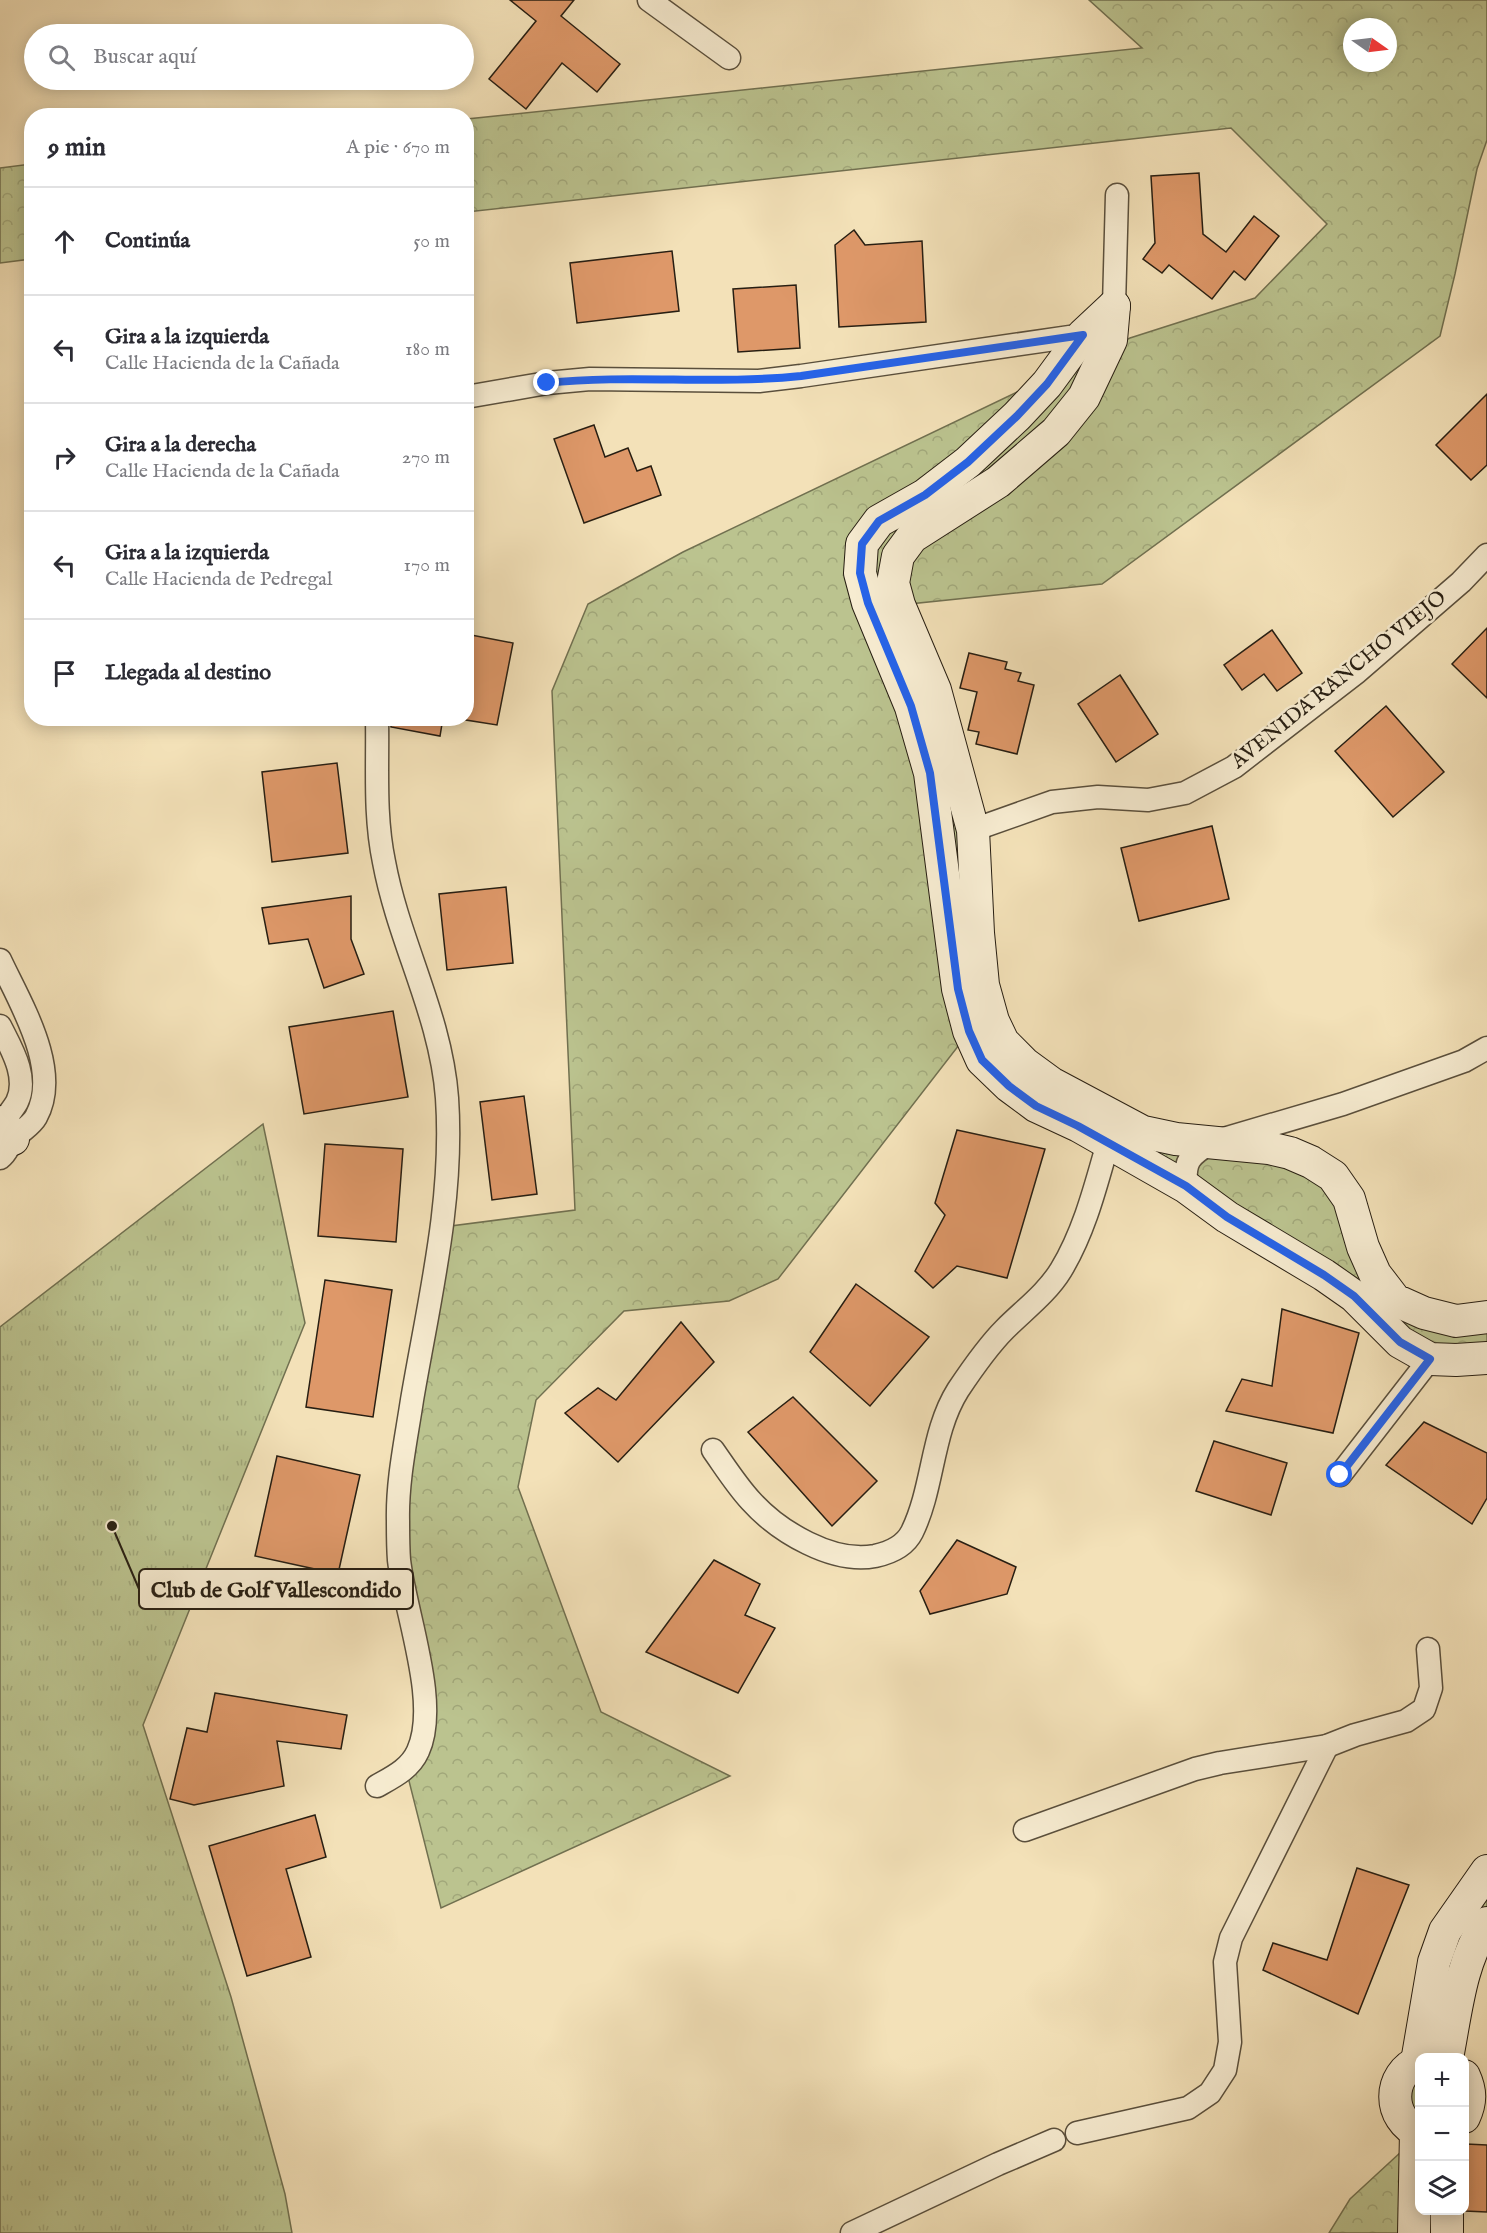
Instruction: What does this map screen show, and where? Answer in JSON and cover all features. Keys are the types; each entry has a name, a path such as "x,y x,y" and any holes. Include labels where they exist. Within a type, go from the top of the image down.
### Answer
{"street":[{"path":"649,0 729,58"},
{"path":"1117,195 1114,306 1097,338 1084,397 1056,432 998,482 912,537 898,556 893,583 899,605 935,690 973,830 983,985 993,1021 1003,1042 1025,1064 1051,1083 1092,1104 1111,1131 1227,1217 1332,1280 1354,1296 1400,1342 1430,1359 1487,1358"},
{"path":"474,396 547,383 590,379 759,381 1097,338"},
{"path":"1097,338 968,462 925,495 879,521 862,544 860,573 865,593 911,706 930,773 958,989 969,1031 982,1060 1009,1086 1036,1106 1111,1131 1143,1132 1176,1140 1269,1148 1290,1153 1318,1167 1333,1176 1349,1199 1363,1247 1375,1274 1395,1300 1424,1313 1456,1321 1487,1317"},
{"name":"AVENIDA RANCHO VIEJO","path":"973,830 1052,802 1098,797 1148,800 1185,793 1234,767 1357,672 1461,582 1487,555"},
{"path":"377,726 377,813 384,863 394,906 432,1015 442,1054 447,1097 449,1152 443,1227 402,1458 398,1512 399,1561 426,1703 425,1730 418,1753 406,1769 377,1786"},
{"path":"940,842 947,827 952,824 959,823 973,830"},
{"path":"0,960 34,1034 44,1072 44,1096 35,1119 4,1135"},
{"path":"0,1026 14,1053 21,1079 17,1102 4,1135"},
{"path":"1186,1186 1185,1169 1192,1154 1210,1143 1353,1101 1464,1061 1487,1048"},
{"path":"712,1450 751,1502 784,1529 824,1551 860,1558 890,1553 911,1535 927,1489 935,1445 951,1401 975,1365 1003,1331 1036,1300 1060,1271 1078,1236 1111,1131"},
{"path":"1340,1475 1430,1359"},
{"path":"1025,1830 1195,1769 1327,1746 1355,1735 1406,1721 1424,1709 1431,1688 1428,1649"},
{"path":"852,2233 1054,2140 1057,2128 1062,2125 1074,2128 1077,2133 1188,2108 1210,2094 1225,2070 1230,2042 1225,1962 1231,1938 1327,1746"},
{"path":"1428,2053 1434,1962 1445,1931 1487,1871"},
{"path":"1431,2053 1480,1933 1487,1923"},
{"path":"1415,2065 1408,2067 1401,2076 1394,2096 1400,2117 1415,2130"},
{"path":"1414,2233 1417,2161"},
{"path":"1447,2215 1447,2233"}],"green space":[{"path":"1089,0 1487,0 1487,140 1477,169 1440,336 1102,584 900,605 935,690 993,1021 1092,1104 1311,1162 1395,1300 1487,1317 1487,1358 1430,1359 969,1032 778,1279 729,1301 624,1311 536,1400 518,1487 601,1712 730,1776 441,1908 406,1769 425,1730 399,1561 443,1227 575,1210 552,691 588,604 683,552 1130,338 1255,298 1327,224 1231,128 474,211 474,118 1142,48"},
{"path":"24,165 24,260 0,263 0,168"},
{"path":"263,1124 305,1323 143,1725 231,1997 285,2194 292,2233 0,2233 0,1327"},
{"path":"1487,1871 1487,1923 1422,2053 1415,2053 1415,2215 1447,2215 1447,2233 1329,2233 1350,2199 1402,2151 1400,2117 1434,1962"}],"building":[{"path":"510,0 574,0 561,16 620,64 597,92 562,63 526,109 489,79 536,21"},
{"path":"1199,173 1203,234 1226,252 1254,216 1279,236 1245,280 1234,271 1212,299 1169,265 1162,273 1143,259 1155,243 1151,176"},
{"path":"854,230 865,245 922,241 926,322 839,327 835,245"},
{"path":"672,251 679,311 577,323 570,263"},
{"path":"796,285 800,348 738,352 733,289"},
{"path":"1487,394 1487,465 1471,480 1436,445"},
{"path":"594,425 605,457 628,448 637,471 651,466 661,495 584,523 554,439"},
{"path":"1487,628 1487,698 1452,664"},
{"path":"1272,630 1302,673 1277,691 1264,674 1242,690 1224,665"},
{"path":"474,636 513,643 497,725 474,721"},
{"path":"969,653 1007,662 1005,669 1021,673 1018,681 1034,685 1017,754 976,744 979,732 968,730 977,692 960,688"},
{"path":"1120,675 1158,734 1116,762 1078,704"},
{"path":"1386,706 1444,772 1393,817 1335,751"},
{"path":"391,726 442,726 440,736"},
{"path":"337,763 348,853 272,862 262,772"},
{"path":"1212,826 1229,899 1139,921 1121,848"},
{"path":"506,887 513,963 447,970 439,894"},
{"path":"351,896 351,939 364,974 324,988 308,939 269,944 262,908"},
{"path":"393,1011 408,1097 304,1114 289,1027"},
{"path":"524,1096 537,1194 492,1200 480,1102"},
{"path":"957,1130 1045,1149 1007,1278 957,1266 933,1288 915,1271 945,1215 935,1203"},
{"path":"325,1144 403,1149 396,1242 318,1236"},
{"path":"325,1280 392,1290 373,1417 306,1407"},
{"path":"856,1284 929,1337 870,1406 810,1352"},
{"path":"1282,1309 1359,1333 1333,1433 1226,1411 1242,1379 1272,1386"},
{"path":"681,1322 714,1362 618,1462 565,1413 598,1388 616,1400"},
{"path":"793,1397 877,1481 832,1526 748,1432"},
{"path":"1424,1422 1487,1453 1487,1498 1472,1524 1386,1465"},
{"path":"1214,1441 1287,1463 1271,1515 1196,1491"},
{"path":"277,1456 360,1475 338,1574 255,1556"},
{"path":"957,1540 1016,1567 1007,1594 930,1614 920,1591"},
{"path":"714,1560 760,1584 745,1615 775,1628 738,1693 646,1652"},
{"path":"215,1693 347,1715 341,1749 277,1741 284,1786 194,1805 170,1799 187,1728 207,1732"},
{"path":"315,1815 326,1857 286,1869 311,1957 247,1976 209,1846"},
{"path":"1357,1868 1409,1885 1358,2014 1263,1970 1273,1943 1327,1960"},
{"path":"1469,2144 1487,2145 1487,2212 1469,2211"}],"place":[{"name":"Club de Golf Vallescondido","path":"112,1526"}],"route":[{"path":"547,383 590,379 759,381 1083,335 1047,384 968,462 925,495 879,521 862,544 860,573 868,603 911,706 930,773 958,989 969,1031 982,1060 1009,1086 1036,1106 1078,1126 1186,1186 1227,1217 1324,1275 1354,1296 1400,1342 1430,1359 1340,1475"}]}
